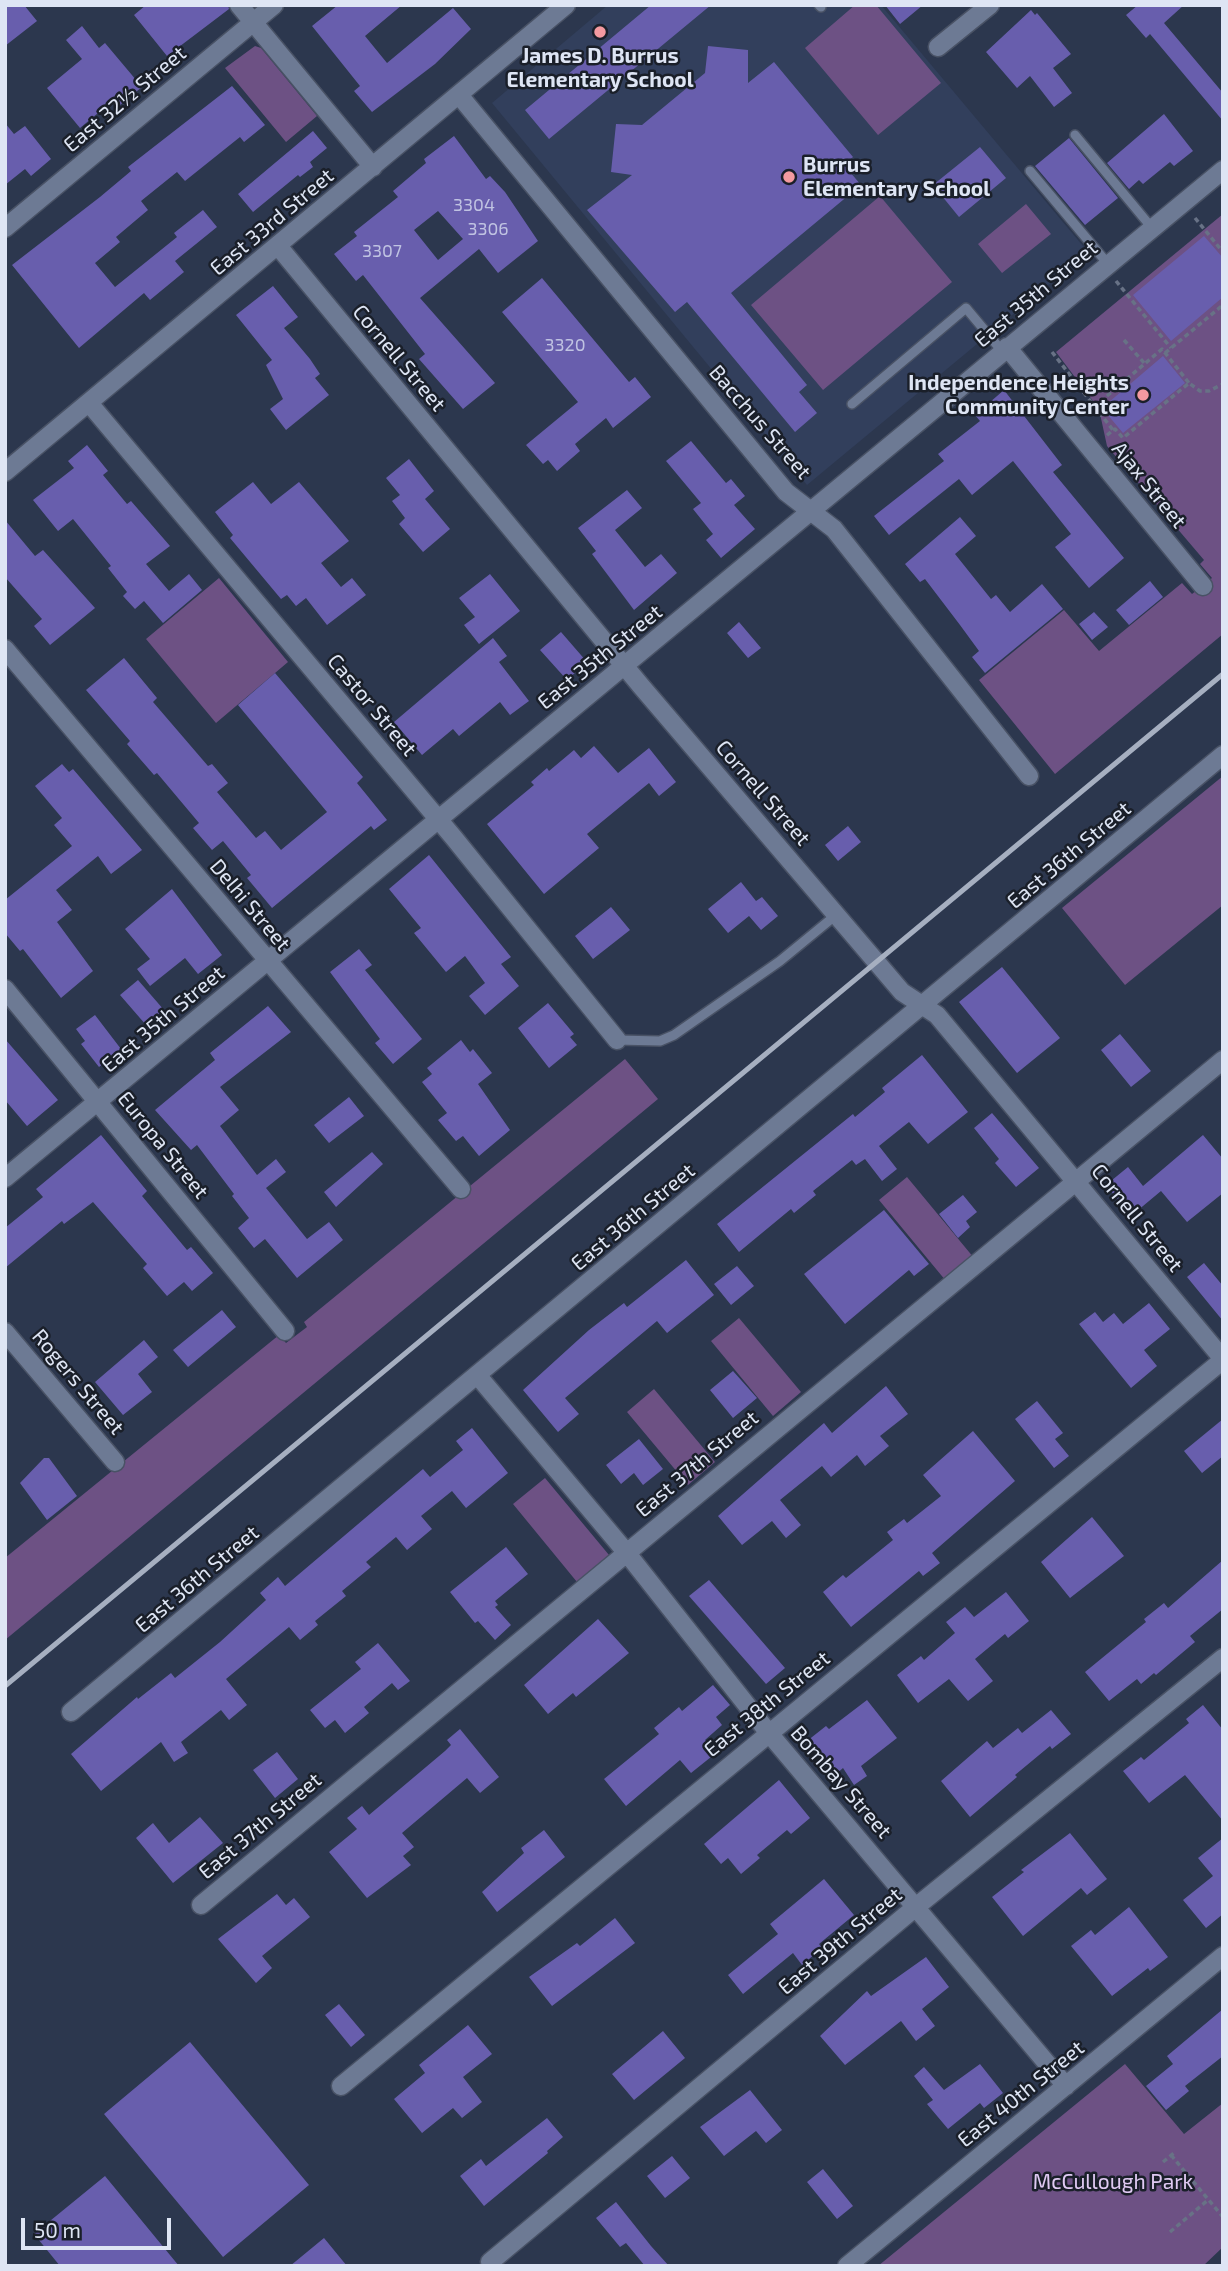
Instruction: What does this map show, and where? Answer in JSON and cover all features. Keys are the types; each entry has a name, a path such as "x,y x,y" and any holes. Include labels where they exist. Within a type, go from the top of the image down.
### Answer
{"street":[{"path":"239,5 373,167"},
{"name":"East 32½ Street","path":"5,228 274,5"},
{"name":"East 33rd Street","path":"5,472 566,5"},
{"path":"938,47 990,5"},
{"name":"Bacchus Street","path":"459,95 786,492 834,529 1029,776"},
{"name":"East 35th Street","path":"5,1178 1223,170"},
{"name":"Cornell Street","path":"278,246 624,666 902,992 937,1015 1078,1181 1223,1359"},
{"name":"Ajax Street","path":"1004,349 1203,586"},
{"name":"Castor Street","path":"89,403 438,819 617,1040"},
{"name":"Delhi Street","path":"5,649 461,1189"},
{"name":"East 36th Street","path":"71,1712 1223,755"},
{"name":"Europa Street","path":"5,989 285,1331"},
{"name":"East 37th Street","path":"201,1905 1223,1060"},
{"name":"Rogers Street","path":"5,1332 115,1462"},
{"name":"East 38th Street","path":"341,2086 1223,1359"},
{"name":"Bombay Street","path":"478,1376 626,1552 768,1732 1066,2086"},
{"name":"East 39th Street","path":"489,2262 916,1906 1223,1658"},
{"name":"East 40th Street","path":"847,2266 1223,1956"}],"lane":[{"path":"1075,135 1152,228"},
{"path":"1030,171 1108,264"},
{"path":"852,404 967,309 1004,349"},
{"path":"617,1040 660,1041 674,1035 780,961 836,915"}],"path":[{"path":"1194,216 1223,252"},
{"path":"1116,281 1171,348"},
{"path":"1165,353 1223,305"},
{"path":"1124,340 1144,364"},
{"path":"1094,407 1162,349 1189,383 1200,391 1209,391 1223,384"},
{"path":"1052,352 1094,407 1123,438 1189,383"},
{"path":"1102,439 1113,430"},
{"path":"1163,2162 1172,2154 1223,2217"},
{"path":"1170,2232 1208,2200"}],"shaded area":[{"name":"Burrus Elementary School","path":"608,5 881,5 1088,252 807,485 492,103"}],"green space":[{"path":"855,5 876,5 941,83 878,135 805,48"},
{"path":"255,46 261,48 317,116 286,142 225,68"},
{"path":"880,196 952,282 823,390 751,305"},
{"path":"1026,204 1051,234 1002,273 978,244"},
{"path":"1223,214 1223,634 1055,774 979,680 1064,610 1099,651 1182,583 1192,594 1212,578 1200,564 1204,560 1107,446 1099,409 1056,352"},
{"path":"219,578 288,662 216,723 146,639"},
{"path":"1223,776 1223,905 1125,985 1062,908"},
{"path":"625,1059 658,1099 5,1640 5,1558 279,1335 286,1343 307,1327 304,1322"},
{"path":"907,1177 974,1258 946,1281 879,1200"},
{"path":"739,1318 801,1392 773,1416 711,1341"},
{"path":"654,1389 715,1462 688,1485 627,1412"},
{"path":"545,1478 609,1555 577,1582 513,1504"},
{"name":"McCullough Park","path":"1125,2064 1184,2134 1223,2103 1223,2247 1203,2266 878,2266"}],"building":[{"path":"5,5 24,5 37,21 5,46"},
{"path":"146,5 228,5 229,9 167,56 134,15"},
{"path":"338,5 402,5 365,36 387,63 453,8 471,29 435,64 372,112 354,91 360,86 312,26"},
{"path":"651,5 711,5 549,139 525,110"},
{"path":"885,5 923,5 900,24"},
{"path":"1138,5 1184,5 1164,23 1223,93 1223,121 1150,34 1146,38 1126,15"},
{"path":"1031,10 1035,15 1037,13 1071,54 1053,68 1072,93 1054,107 1030,76 1017,88 986,52"},
{"path":"82,26 99,48 105,43 142,87 120,105 115,99 80,128 47,88 82,59 66,40"},
{"path":"708,46 748,50 748,83 774,62 853,157 844,165 861,185 731,293 807,385 799,392 817,413 795,432 687,302 675,312 587,210 632,175 611,172 616,124 642,125 705,73"},
{"path":"232,86 265,125 244,142 240,137 185,181 177,172 141,201 148,210 116,237 120,242 95,263 115,287 177,237 174,233 203,210 217,227 175,261 184,272 150,300 144,293 79,348 12,265 131,171 128,167"},
{"path":"1164,114 1193,151 1174,166 1170,162 1143,184 1139,180 1129,189 1107,163"},
{"path":"5,123 14,134 25,126 51,159 31,176 25,169 5,185"},
{"path":"313,131 327,148 310,162 313,167 300,177 298,175 253,212 238,194"},
{"path":"454,136 486,179 490,176 505,192 538,241 498,273 479,249 420,298 495,383 463,409 419,359 425,354 363,275 356,281 334,254 357,236 354,232 398,197 393,191 426,163 424,159","holes":["438,211 463,239 438,260 414,230"]},
{"path":"1069,138 1118,198 1085,225 1035,166"},
{"path":"980,147 1006,178 959,217 933,185"},
{"path":"1204,236 1223,258 1223,297 1171,341 1133,295"},
{"path":"542,278 629,382 635,377 651,397 613,428 606,418 575,444 580,451 557,471 548,460 543,464 526,445 578,402 502,312"},
{"path":"273,286 298,317 284,328 310,359 320,374 315,378 329,395 286,430 270,409 283,399 266,365 272,360 236,315"},
{"name":"Independence Heights Community Center","path":"1163,356 1185,383 1123,433 1102,408"},
{"path":"1004,390 1062,465 1053,472 1124,558 1089,588 1055,547 1071,534 1013,461 972,495 959,479 889,535 874,516 944,461 938,454 980,421 975,415"},
{"path":"691,441 726,483 731,479 745,496 734,505 755,529 721,558 706,540 713,534 693,509 701,503 666,461"},
{"path":"87,445 108,471 103,475 127,504 131,501 170,546 146,564 169,591 189,574 202,590 163,623 144,601 135,609 123,596 127,592 108,568 111,566 73,519 58,531 33,500 74,468 68,461"},
{"path":"409,459 434,491 425,499 450,529 423,552 399,524 405,518 392,501 400,495 386,478"},
{"path":"253,482 271,504 299,482 349,541 321,563 341,587 352,578 366,595 327,625 306,598 296,606 287,595 281,599 230,538 233,535 215,512"},
{"path":"627,490 642,508 615,530 645,567 661,554 677,573 634,610 592,554 596,551 578,528"},
{"path":"960,517 976,536 955,554 991,599 996,595 1010,612 1042,584 1063,609 985,673 972,657 979,651 960,625 925,579 920,582 905,564"},
{"path":"5,520 35,556 43,550 95,608 50,645 34,626 42,619 5,577"},
{"path":"490,574 520,611 479,644 464,625 475,617 459,598"},
{"path":"1150,581 1163,597 1129,625 1116,610"},
{"path":"1094,612 1108,627 1092,640 1079,624"},
{"path":"739,622 761,648 748,658 727,633"},
{"path":"561,632 587,662 567,680 540,650"},
{"path":"493,638 507,656 499,662 529,701 510,715 500,702 459,736 453,729 422,755 394,722"},
{"path":"124,658 157,698 153,702 208,766 212,764 228,783 217,792 256,838 265,831 281,850 327,812 238,705 275,673 363,777 357,783 387,820 374,830 371,826 272,908 247,878 251,875 223,841 212,850 193,828 199,823 157,773 154,775 127,744 130,741 86,690"},
{"path":"594,746 618,773 649,748 676,782 659,796 649,783 587,834 599,848 544,894 487,824 534,785 531,782 547,768 549,771 574,750 581,758"},
{"path":"62,764 69,772 73,769 142,850 111,874 98,856 56,890 72,910 57,922 93,971 61,998 23,949 20,951 5,933 5,900 72,846 54,825 62,818 35,786"},
{"path":"848,826 861,842 838,861 825,845"},
{"path":"429,855 511,957 501,964 519,986 485,1015 469,996 485,983 465,956 446,972 414,933 421,928 389,889"},
{"path":"741,882 756,901 762,897 778,916 761,930 749,916 728,933 708,909"},
{"path":"172,889 222,955 198,974 185,958 150,986 137,969 150,959 125,929"},
{"path":"611,907 630,930 593,959 575,936"},
{"path":"359,949 372,965 365,970 422,1039 393,1064 375,1043 380,1039 330,972"},
{"path":"1002,967 1060,1038 1017,1073 959,1002"},
{"path":"138,980 164,1010 146,1025 120,995"},
{"path":"548,1003 574,1034 570,1037 577,1045 549,1068 518,1028"},
{"path":"268,1006 291,1032 220,1087 239,1110 220,1126 257,1175 276,1159 286,1172 266,1188 307,1239 329,1222 343,1240 297,1278 265,1239 254,1248 238,1228 249,1218 232,1196 234,1194 197,1145 191,1150 155,1110 215,1060 210,1053"},
{"path":"95,1015 121,1049 99,1067 81,1044 85,1041 76,1029"},
{"path":"1120,1034 1151,1071 1131,1087 1101,1050"},
{"path":"5,1039 58,1100 27,1126 5,1100"},
{"path":"461,1040 470,1052 473,1049 492,1073 478,1084 510,1130 479,1156 463,1136 456,1141 438,1120 447,1113 422,1082 432,1074 427,1068"},
{"path":"922,1055 968,1112 928,1144 909,1122 879,1146 897,1169 882,1181 865,1159 856,1165 852,1160 813,1191 816,1195 794,1213 791,1209 739,1252 717,1224 853,1114 855,1117 885,1092 882,1088"},
{"path":"349,1097 364,1116 329,1143 314,1125"},
{"path":"992,1113 1039,1168 1016,1187 995,1163 999,1159 974,1128"},
{"path":"101,1135 147,1191 142,1196 187,1250 191,1247 213,1273 192,1291 184,1282 167,1296 143,1268 147,1264 93,1202 64,1224 62,1221 5,1268 5,1228 43,1197 36,1189"},
{"path":"1203,1135 1223,1159 1223,1193 1187,1222 1161,1191 1131,1216 1106,1185 1128,1167 1143,1186"},
{"path":"372,1152 383,1164 336,1207 324,1192"},
{"path":"963,1195 977,1212 966,1221 970,1227 958,1238 939,1214"},
{"path":"884,1210 929,1264 914,1276 909,1270 845,1324 804,1274"},
{"path":"686,1260 714,1295 667,1333 657,1321 565,1398 579,1414 558,1432 523,1390 589,1330 624,1303 627,1307"},
{"path":"1204,1263 1223,1286 1223,1321 1187,1277"},
{"path":"737,1266 754,1286 731,1305 714,1284"},
{"path":"1149,1303 1170,1329 1144,1350 1157,1366 1131,1388 1079,1324 1095,1312 1103,1322 1114,1313 1123,1324"},
{"path":"222,1310 236,1327 188,1367 173,1350"},
{"path":"144,1340 158,1357 138,1374 152,1392 123,1415 95,1382"},
{"path":"733,1371 757,1398 733,1418 710,1390"},
{"path":"886,1386 908,1414 880,1436 889,1446 865,1466 857,1455 831,1477 822,1466 780,1500 801,1525 786,1538 772,1521 742,1545 718,1516 824,1423 832,1433"},
{"path":"1037,1401 1063,1433 1055,1439 1069,1456 1054,1468 1015,1419"},
{"path":"1223,1419 1223,1456 1202,1473 1184,1451"},
{"path":"472,1428 508,1473 466,1508 452,1491 421,1516 432,1529 407,1550 396,1537 366,1562 371,1567 342,1591 346,1596 315,1621 318,1625 300,1640 289,1627 226,1679 247,1705 229,1720 221,1710 181,1742 188,1753 174,1762 161,1742 101,1791 71,1754 137,1697 138,1699 171,1673 175,1678 220,1642 266,1600 260,1593 278,1577 285,1586 423,1469 430,1477 463,1450 456,1441"},
{"path":"973,1431 1015,1481 932,1553 940,1563 923,1576 919,1571 851,1627 823,1592 843,1575 846,1578 893,1540 887,1532 904,1519 907,1523 941,1496 923,1475"},
{"path":"639,1439 663,1469 643,1485 634,1473 621,1484 606,1465"},
{"path":"44,1458 49,1458 77,1496 47,1520 20,1483"},
{"path":"1092,1517 1124,1556 1070,1598 1041,1562"},
{"path":"506,1547 528,1574 495,1601 498,1605 495,1607 511,1625 495,1640 478,1621 475,1623 450,1592"},
{"path":"1223,1560 1223,1609 1190,1636 1195,1642 1156,1675 1154,1673 1141,1684 1137,1679 1109,1701 1085,1672 1146,1622 1144,1619 1164,1603 1168,1608"},
{"path":"709,1580 785,1668 766,1684 689,1596"},
{"path":"1006,1592 1029,1621 1008,1638 1005,1634 975,1659 993,1681 968,1701 949,1679 918,1703 897,1675 921,1656 924,1660 955,1633 946,1622 965,1607 974,1617"},
{"path":"598,1619 629,1653 576,1697 573,1693 548,1714 524,1685"},
{"path":"378,1643 410,1681 398,1690 392,1683 364,1707 369,1713 345,1733 335,1720 325,1728 310,1710 361,1669 355,1662"},
{"path":"713,1685 730,1705 716,1717 722,1725 705,1740 716,1753 691,1773 680,1760 626,1806 604,1779 659,1734 654,1728 679,1707 682,1711"},
{"path":"867,1700 897,1738 861,1766 867,1776 854,1785 843,1768 835,1775 807,1741 826,1726 829,1729"},
{"path":"1203,1705 1223,1730 1223,1821 1185,1775 1149,1803 1123,1771 1141,1757 1144,1760 1189,1723 1186,1719"},
{"path":"1051,1710 1071,1734 1052,1749 1050,1746 970,1817 941,1781 987,1741 993,1748 1018,1728 1022,1733"},
{"path":"460,1729 499,1777 480,1793 467,1778 402,1833 414,1847 403,1856 411,1865 367,1898 329,1852 357,1829 347,1818 362,1806 369,1815 445,1751 451,1745 447,1740"},
{"path":"277,1752 298,1779 275,1798 253,1770"},
{"path":"779,1780 810,1818 791,1834 787,1830 757,1855 760,1858 741,1874 728,1858 721,1864 704,1844"},
{"path":"200,1817 223,1843 173,1883 136,1838 153,1823 169,1843"},
{"path":"544,1830 565,1857 497,1912 482,1892 524,1853 521,1848"},
{"path":"1070,1833 1107,1879 1087,1895 1081,1888 1023,1936 992,1897 1024,1872 1021,1870"},
{"path":"1223,1838 1223,1914 1206,1928 1183,1900 1213,1876 1198,1858"},
{"path":"824,1879 854,1915 819,1944 822,1948 802,1965 793,1953 743,1994 728,1975 778,1934 770,1924"},
{"path":"277,1894 286,1905 294,1898 310,1917 262,1956 272,1968 256,1983 218,1939"},
{"path":"1129,1907 1168,1957 1150,1971 1148,1968 1112,1996 1071,1946 1091,1930 1095,1935"},
{"path":"615,1918 635,1943 552,2006 529,1977 577,1943 580,1946"},
{"path":"926,1957 949,1987 922,2009 935,2026 916,2041 901,2021 845,2065 820,2036 867,1991 871,1996"},
{"path":"339,2004 365,2035 351,2047 325,2015"},
{"path":"1223,2009 1223,2056 1185,2086 1189,2091 1166,2110 1146,2086 1173,2064 1167,2056"},
{"path":"468,2025 492,2054 463,2077 482,2102 462,2118 453,2108 422,2133 394,2099 425,2073 419,2065"},
{"path":"663,2031 685,2058 634,2100 612,2074"},
{"path":"190,2042 309,2185 223,2257 104,2114"},
{"path":"980,2064 1003,2093 984,2108 980,2103 948,2129 927,2104 933,2100 914,2076 924,2067 944,2090"},
{"path":"750,2090 782,2130 766,2143 756,2131 724,2156 700,2127"},
{"path":"547,2118 563,2137 548,2153 484,2206 460,2176 481,2159 486,2166"},
{"path":"672,2156 690,2178 665,2198 647,2176"},
{"path":"823,2169 853,2206 837,2219 807,2182"},
{"path":"105,2176 179,2266 60,2266 34,2234"},
{"path":"616,2202 669,2266 645,2266 626,2243 620,2247 596,2218"},
{"path":"324,2238 347,2266 290,2266"}],"railway":[{"path":"5,1686 1223,674"}],"place":[{"name":"James D. Burrus Elementary School","path":"600,32"},
{"name":"Burrus Elementary School","path":"789,177"},
{"name":"Independence Heights Community Center","path":"1143,395"}]}
